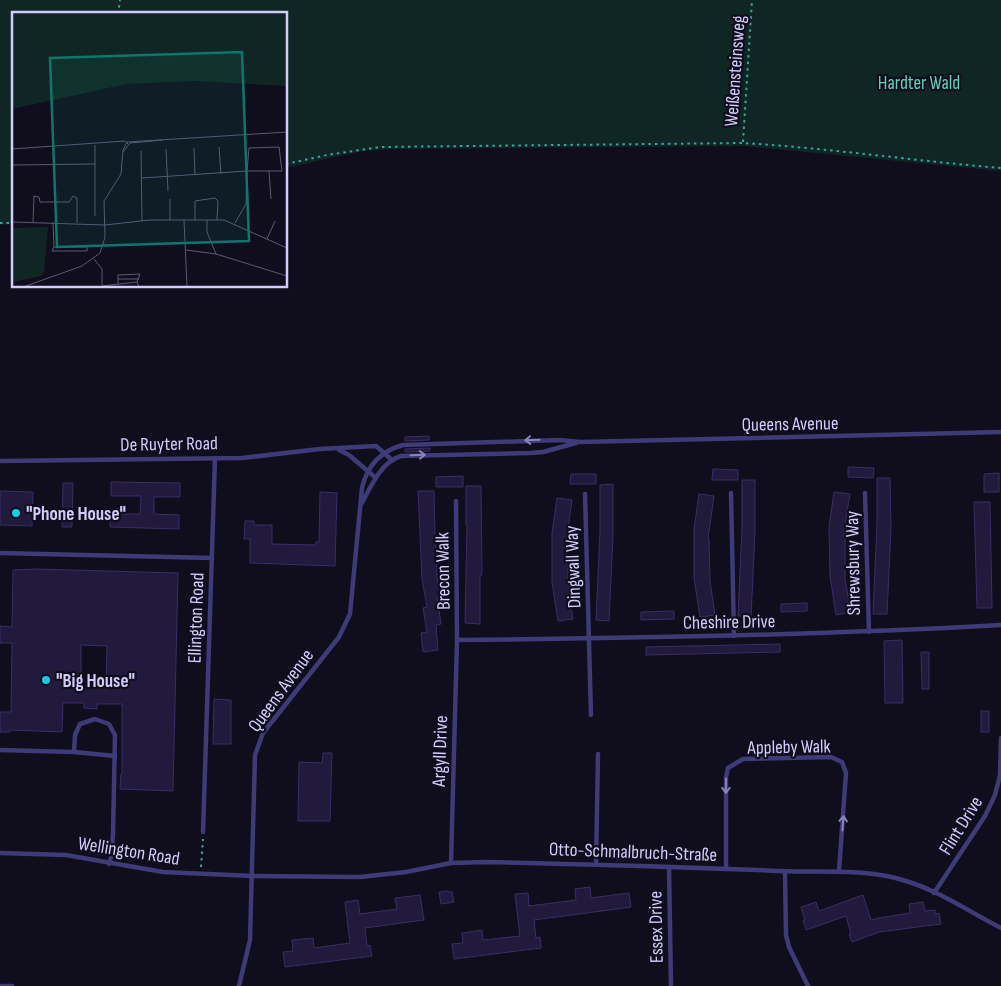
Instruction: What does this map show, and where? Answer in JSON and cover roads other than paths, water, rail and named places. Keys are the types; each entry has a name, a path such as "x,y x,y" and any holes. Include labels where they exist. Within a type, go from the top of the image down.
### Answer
{"lane":[{"name":"Queens Avenue","path":"239,986 250,940 255,756 263,733 339,637 350,614 364,479 373,463 385,452 410,445 560,440 580,442 1001,432"},
{"name":"Queens Avenue","path":"360,506 386,465 401,456 543,452 580,442"},
{"name":"De Ruyter Road","path":"0,461 242,458 376,446 385,452"},
{"path":"338,449 349,455 376,478"},
{"path":"385,452 392,460"},
{"path":"212,558 215,458"},
{"path":"732,493 734,636"},
{"name":"Shrewsbury Way","path":"865,493 869,632"},
{"name":"Dingwall Way","path":"585,494 591,715"},
{"name":"Brecon Walk","path":"456,501 457,640"},
{"name":"Ellington Road","path":"0,553 212,558 203,832"},
{"name":"Cheshire Drive","path":"457,640 734,636 869,632 1001,625"},
{"name":"Argyll Drive","path":"451,863 457,640"},
{"path":"74,752 75,735 80,724 95,719 109,724 115,735 113,835 109,864"},
{"name":"Flint Drive","path":"934,893 985,816 996,795 1000,775 1001,738"},
{"path":"0,750 74,752 115,756"},
{"path":"596,864 598,754"},
{"name":"Appleby Walk","path":"726,869 726,778 728,768 743,759 831,757 842,762 846,773 839,871"},
{"name":"Wellington Road","path":"0,853 66,855 163,872 253,876"},
{"name":"Otto-Schmalbruch-Straße","path":"253,876 360,877 406,872 451,863 486,862 596,864 786,872 839,871 873,874 904,880 934,893 1001,928"},
{"name":"Essex Drive","path":"669,868 671,986"},
{"path":"786,872 786,935 789,947 808,986"},
{"path":"0,986 12,986"}],"place":[{"name":"\"Phone House\"","path":"16,513"},
{"name":"\"Big House\"","path":"46,680"}],"park label":[{"name":"Hardter Wald","path":"919,82"}]}
